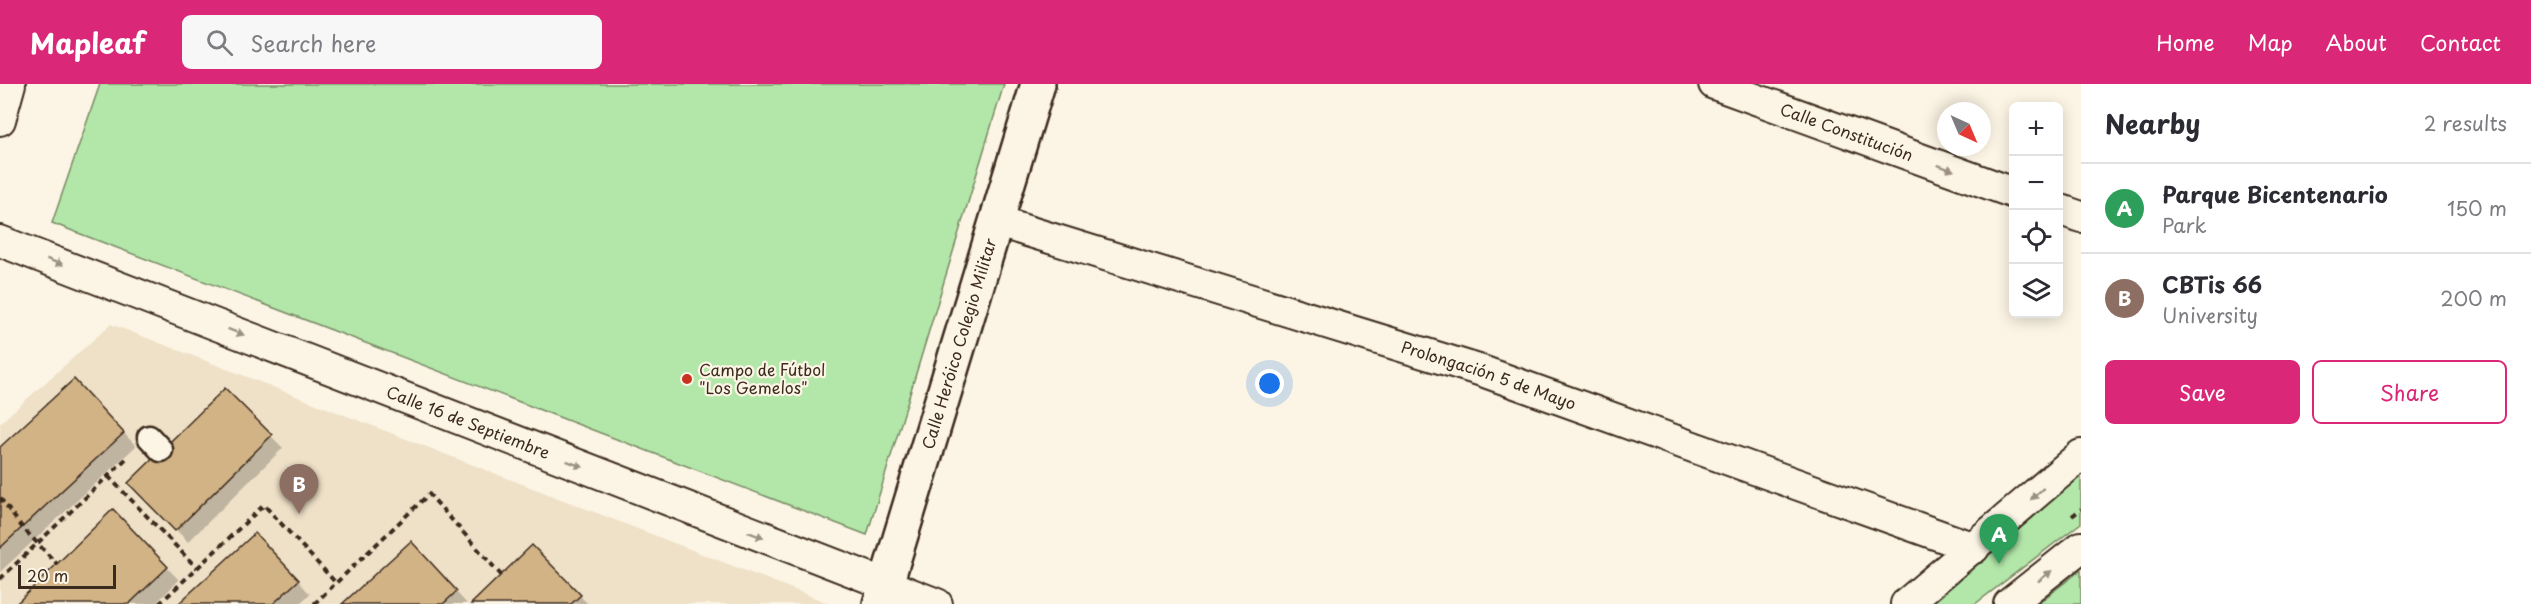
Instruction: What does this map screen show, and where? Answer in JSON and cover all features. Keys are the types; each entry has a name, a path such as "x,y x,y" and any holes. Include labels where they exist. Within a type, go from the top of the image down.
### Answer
{"street":[{"path":"0,120 10,84"},
{"name":"Calle Heróico Colegio Militar","path":"883,595 1038,84"},
{"name":"Calle Constitución","path":"1714,84 2009,192"},
{"path":"2061,210 2081,217"},
{"name":"Prolongación 5 de Mayo","path":"998,222 1482,371 1974,548"},
{"name":"Calle 16 de Septiembre","path":"0,241 883,595 937,604"},
{"path":"1906,604 2081,455"},
{"path":"2009,604 2081,547"}],"path":[{"path":"0,579 108,476 155,443"},
{"path":"108,476 197,568"},
{"path":"314,604 429,494 501,575"},
{"path":"0,498 57,564"},
{"path":"159,604 264,505 336,583"}],"shaded area":[{"path":"111,324 831,604 0,604 0,423"}],"green space":[{"name":"Campo de Fútbol \"Los Gemelos\"","path":"100,84 1004,84 867,535 52,223"},
{"path":"2081,471 2081,523 1975,604 1923,604"},
{"path":"2081,570 2081,604 2037,604"}],"building":[{"path":"74,379 124,433 0,548 0,447"},
{"path":"225,388 272,435 175,531 128,483"},
{"path":"113,509 168,567 129,604 16,604"},
{"path":"255,533 299,580 273,604 178,604"},
{"path":"411,541 457,591 443,604 342,604"},
{"path":"532,545 581,595 571,604 471,604"}],"place":[{"name":"Campo de Fútbol \"Los Gemelos\"","path":"687,379"},
{"name":"CBTis 66","path":"299,514"},
{"name":"Parque Bicentenario","path":"1999,564"}]}
